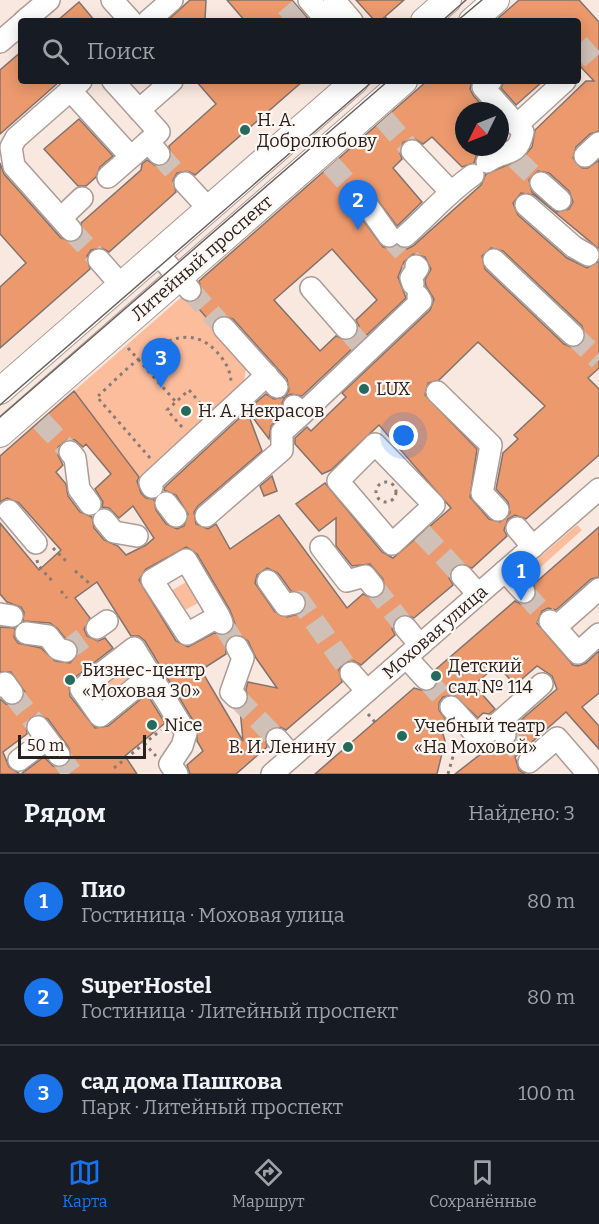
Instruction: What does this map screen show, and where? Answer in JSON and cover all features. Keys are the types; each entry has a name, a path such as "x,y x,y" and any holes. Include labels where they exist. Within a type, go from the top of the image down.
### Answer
{"main road":[{"path":"427,18 448,0"},
{"path":"475,18 496,0"},
{"name":"Литейный проспект","path":"0,391 352,84"},
{"name":"Литейный проспект","path":"0,435 35,415 379,113 395,84"}],"street":[{"path":"28,18 49,0"},
{"path":"112,0 128,18"},
{"path":"151,18 172,0"},
{"path":"334,0 349,18"},
{"path":"306,3 324,18"},
{"path":"0,42 18,26"},
{"path":"108,177 131,157 154,148 159,132 116,84"},
{"path":"139,110 169,84"},
{"path":"367,205 397,236 480,168 513,156 520,144 523,132 483,87 486,84"},
{"path":"517,125 562,84"},
{"path":"82,198 66,224 14,166 10,157 11,147 16,138 76,86 131,157"},
{"path":"412,151 450,191"},
{"path":"186,183 208,208"},
{"path":"542,183 560,200"},
{"path":"526,205 574,247 588,255"},
{"path":"158,253 184,284"},
{"path":"99,260 121,285"},
{"path":"494,260 573,335"},
{"path":"206,516 282,450 282,432 298,410 358,362 364,349 421,301 416,282"},
{"path":"311,288 346,328"},
{"path":"153,487 150,483 272,381 224,328"},
{"path":"437,392 491,445 482,493 498,510"},
{"path":"375,444 434,505 418,529 392,544 338,481 375,444"},
{"path":"70,452 75,458 79,489 90,504"},
{"name":"Моховая улица","path":"276,773 292,756 599,489"},
{"path":"9,511 46,546"},
{"path":"104,520 114,532 137,536"},
{"path":"516,528 533,547"},
{"path":"321,547 347,581 365,576 373,586"},
{"path":"506,571 524,592"},
{"path":"462,576 478,594"},
{"path":"268,581 285,605 294,603"},
{"path":"599,589 553,624 578,653 599,634"},
{"path":"405,627 426,679"},
{"path":"26,633 48,636 58,649 66,651"},
{"path":"236,697 231,692 243,658 237,647"},
{"path":"351,673 367,691"},
{"path":"151,675 186,733 182,746 170,764 177,774"},
{"path":"451,706 480,739 500,730 542,684"},
{"path":"277,738 292,756"},
{"path":"530,763 557,738 588,774"},
{"path":"19,760 48,740"}],"path":[{"path":"152,461 97,397 151,348 168,341 198,339 212,348 230,372 232,381 228,392"},
{"path":"123,342 176,402"},
{"path":"185,431 167,410 189,390 208,411"},
{"path":"201,417 214,406"},
{"path":"383,482 389,482 396,491 395,497 388,502 379,500 376,487 383,482"},
{"path":"53,582 38,565 46,546 67,562"},
{"path":"75,571 89,583"},
{"path":"61,591 67,598"},
{"path":"114,768 177,718"},
{"path":"448,774 458,746 457,736"}],"shaded area":[{"path":"185,294 247,363 242,393 144,484 74,391"},
{"path":"577,525 582,530 523,583 517,577"},
{"path":"186,582 198,603 183,611 171,591"},
{"path":"122,664 136,681 101,708 87,691"}],"building":[{"path":"190,0 206,0 205,18 170,18"},
{"path":"227,0 292,0 307,18 242,18"},
{"path":"356,0 404,0 383,18 372,18"},
{"path":"519,0 579,0 599,22 599,131 590,134 576,147 573,158 582,168 588,168 599,160 599,249 534,195 521,193 513,203 518,215 567,258 587,268 599,261 599,368 588,378 599,389 599,455 526,519 515,515 508,519 504,530 507,536 472,568 460,563 453,567 449,578 453,585 414,618 403,614 396,618 392,629 395,635 361,665 354,661 343,663 339,670 342,682 286,730 280,727 269,729 265,736 267,747 236,774 190,774 187,765 203,751 197,741 197,727 145,641 139,636 131,636 97,582 75,598 90,618 84,629 87,636 98,641 105,638 113,648 73,679 69,685 70,696 95,728 108,726 147,694 165,723 125,756 137,774 21,774 44,757 53,766 60,768 71,759 69,748 48,719 36,714 26,723 27,734 3,752 9,767 20,774 0,774 0,699 14,706 20,703 25,692 11,672 0,672 0,627 15,628 14,637 18,643 41,648 55,661 70,663 78,654 75,642 65,638 57,628 50,623 23,621 24,612 21,607 7,602 0,594 0,523 39,570 61,550 19,503 7,498 0,502 0,456 74,391 139,477 137,481 141,493 146,498 154,499 156,510 166,524 177,529 184,526 188,514 176,495 164,490 165,487 247,411 262,451 198,506 194,512 196,524 208,529 216,524 230,549 279,515 347,608 363,594 374,599 381,596 385,590 383,579 370,564 352,566 336,546 336,518 319,531 296,504 325,483 382,552 393,558 451,508 379,425 331,470 322,474 295,444 295,438 307,427 311,431 346,397 342,393 430,310 434,299 426,286 425,280 431,269 425,257 413,254 404,262 398,277 406,298 302,396 291,394 285,397 289,390 287,379 233,319 221,316 212,324 193,302 202,293 199,281 424,84 471,84 470,89 479,102 455,102 455,156 476,156 474,163 462,167 432,137 423,144 415,139 403,142 400,153 402,159 393,168 422,202 397,226 373,194 360,194 355,200 357,212 383,247 391,249 397,246 407,249 413,246 481,185 486,174 522,159 532,147 535,130 586,81 594,81 581,67 581,18 498,18","holes":["538,171 549,173 569,191 573,202 569,209 557,212 532,192 529,180","491,248 503,251 582,326 585,337 582,344 571,347 564,344 485,269 482,256","332,249 377,300 356,320 359,326 355,337 348,341 336,336 320,351 274,300","478,342 545,406 514,435 518,439 503,453 496,489 508,502 510,513 500,522 489,519 470,497 477,449 425,395 428,383 439,380","68,439 75,440 83,447 86,444 111,474 95,489 103,502 102,507 109,508 119,518 133,506 154,538 146,545 126,555 118,546 104,540 94,528 92,517 80,512 68,496 66,484 56,472 63,465 58,455 58,447","186,547 197,554 230,610 235,624 228,634 214,633 188,647 176,641 139,580 146,569","267,568 278,573 291,591 304,595 306,606 302,613 287,617 275,612 255,583 257,575","238,634 248,641 256,658 277,688 248,682 246,689 248,701 240,709 243,741 201,670 226,654 226,641"]},
{"path":"79,2 92,18 60,18"},
{"path":"18,55 18,84 57,84 0,134 0,70"},
{"path":"199,84 300,84 195,175 188,171 177,173 173,180 176,192 109,252 102,248 91,250 87,256 90,269 0,348 0,287 26,263 0,234 0,163 4,174 61,238 74,242 83,235 81,223 141,170 142,164 147,160 156,166 167,164 171,157 169,146 216,104"},
{"path":"503,84 540,84 516,105 501,88"},
{"path":"79,119 113,156 100,167 96,177 86,186 78,186 44,149"},
{"path":"266,394 274,399 285,397 282,403 284,413 271,426 269,439 247,410"},
{"path":"272,476 277,491 264,496 260,486"},
{"path":"599,527 599,577 591,579 556,610 548,608 542,611 537,623 573,665 586,663 599,651 599,693 582,707 599,726 599,749 566,712 515,757 519,770 525,774 455,774 495,743 502,747 513,745 517,738 514,726 557,689 552,676 537,666 515,685 497,665 474,685 495,709 489,714 483,713 478,718 454,695 443,697 439,703 439,710 449,724 442,730 445,741 437,774 315,774 414,688 428,692 434,689 438,682 435,670 515,601 521,604 532,602 536,595 534,584"}],"tunnel":[{"path":"288,18 299,9"},
{"path":"581,56 599,40"},
{"path":"384,119 412,151"},
{"path":"159,154 185,183"},
{"path":"516,159 541,183"},
{"path":"331,165 367,205"},
{"path":"71,230 99,260"},
{"path":"389,236 416,266"},
{"path":"190,290 224,328"},
{"path":"346,328 362,346"},
{"path":"573,335 599,360"},
{"path":"41,421 70,452"},
{"path":"422,533 462,576"},
{"path":"373,586 405,627"},
{"path":"524,592 550,621"},
{"path":"294,603 300,601 351,673"},
{"path":"222,623 237,647"},
{"path":"66,651 97,628"},
{"path":"426,679 451,707"},
{"path":"12,693 38,727"},
{"path":"236,697 277,739"},
{"path":"505,735 520,753"},
{"path":"59,755 73,774"}],"tram line":[{"path":"445,18 466,0"},
{"path":"461,18 482,0"},
{"path":"0,405 370,84"},
{"path":"0,417 385,84"}],"place":[{"name":"Н. А. Добролюбову","path":"245,130"},
{"name":"SuperHostel","path":"358,230"},
{"name":"сад дома Пашкова","path":"161,388"},
{"name":"LUX","path":"364,389"},
{"name":"Н. А. Некрасов","path":"186,411"},
{"name":"Пио","path":"521,601"},
{"name":"Детский сад № 114","path":"436,676"},
{"name":"Бизнес-центр «Моховая 30»","path":"70,680"},
{"name":"Nice","path":"152,725"},
{"name":"Учебный театр «На Моховой»","path":"402,736"},
{"name":"В. И. Ленину","path":"348,747"}]}
